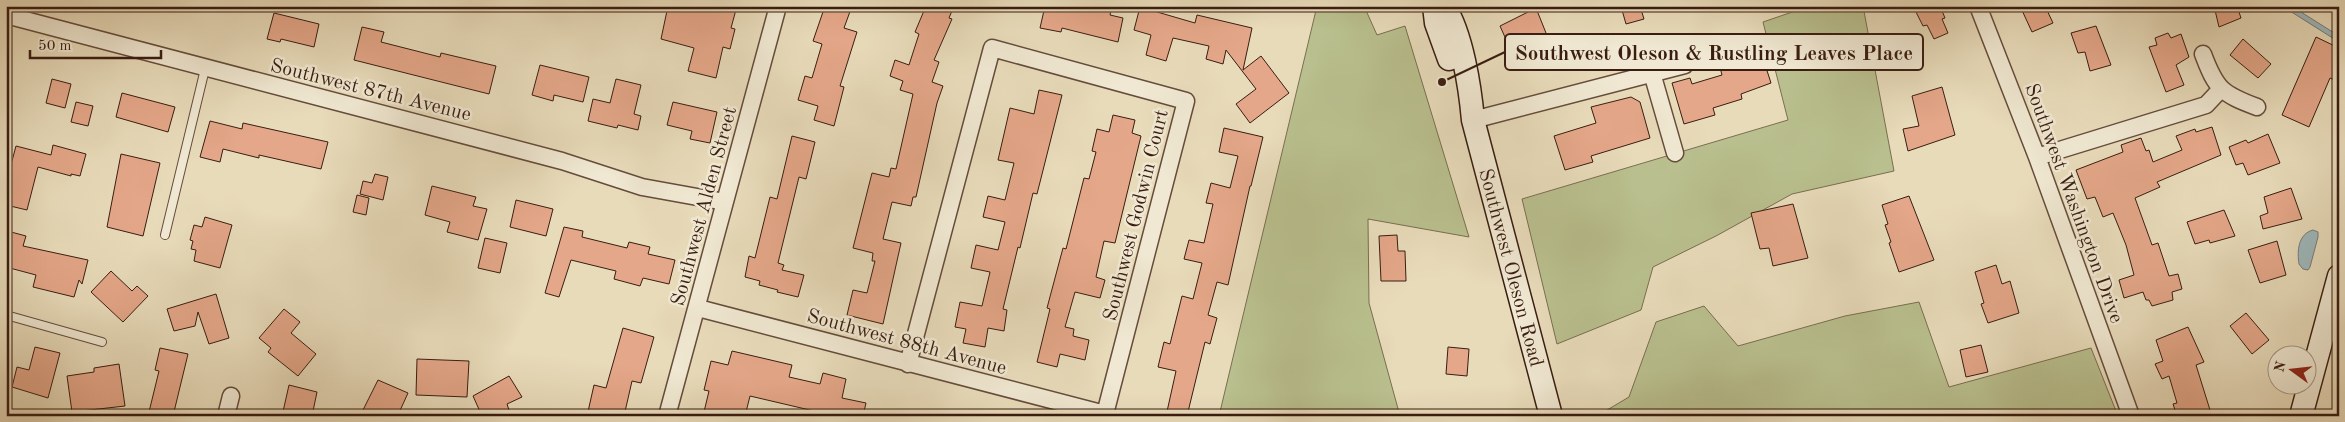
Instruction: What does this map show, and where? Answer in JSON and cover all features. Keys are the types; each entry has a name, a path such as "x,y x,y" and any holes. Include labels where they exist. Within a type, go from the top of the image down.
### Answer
{"main road":[{"name":"Southwest Oleson Road","path":"1434,6 1436,23 1460,92 1473,120"},
{"name":"Southwest Oleson Road","path":"1444,6 1452,18 1470,89 1473,120 1551,416"},
{"path":"2301,416 2339,276"}],"street":[{"name":"Southwest Alden Street","path":"667,416 698,308 778,6"},
{"name":"Southwest Washington Drive","path":"1978,6 2037,156 2131,416"},
{"name":"Southwest 87th Avenue","path":"6,15 205,69 562,161 642,187 725,202"},
{"name":"Southwest Godwin Court","path":"908,364 992,48 1186,101 1105,414"},
{"path":"2203,54 2212,78 2221,89 2234,98 2257,107"},
{"path":"1473,120 1685,65"},
{"path":"1652,73 1675,153"},
{"path":"2037,156 2206,104 2221,89"},
{"name":"Southwest 88th Avenue","path":"698,308 1105,414"},
{"path":"226,416 231,396"}],"lane":[{"path":"164,235 205,69"},
{"path":"6,315 102,342"}],"green space":[{"path":"1317,6 1364,6 1377,35 1405,26 1469,237 1368,219 1369,303 1400,416 1219,416"},
{"path":"1810,6 1863,6 1894,171 1792,194 1716,236 1653,267 1641,310 1557,344 1522,199 1788,120 1763,22"},
{"path":"1919,302 1949,387 2091,348 2118,416 1597,416 1629,397 1656,322 1704,306 1738,346 1845,316"}],"water":[{"path":"2293,7 2339,36 2339,42 2290,11"},
{"path":"2313,230 2318,232 2318,237 2308,270 2303,269 2299,264 2298,254 2301,239"}],"building":[{"path":"668,6 737,6 731,28 735,29 730,49 723,47 716,78 688,71 694,48 661,39"},
{"path":"825,6 852,6 844,28 857,32 840,86 844,87 834,126 814,120 818,106 798,100 805,76 812,78 822,44 813,41"},
{"path":"926,6 954,6 949,18 952,19 934,60 939,62 932,82 943,86 937,103 916,197 913,197 911,206 892,202 883,239 901,243 883,324 847,315 853,290 867,293 875,261 872,261 873,253 853,248 872,173 889,177 891,168 896,169 913,94 900,90 903,81 890,76 895,60 909,65 919,34 915,32"},
{"path":"1045,6 1112,6 1110,15 1123,18 1118,42 1062,28 1061,32 1040,28"},
{"path":"1640,6 1644,19 1626,24 1622,10"},
{"path":"1913,6 1940,6 1945,18 1942,19 1948,33 1934,39 1927,25 1923,26"},
{"path":"2020,6 2045,6 2053,23 2032,32"},
{"path":"2214,6 2237,6 2241,18 2219,27"},
{"path":"1140,7 1195,23 1197,15 1252,28 1243,70 1261,56 1289,93 1250,123 1236,104 1256,89 1226,50 1223,64 1206,59 1209,46 1173,38 1166,61 1146,55 1151,35 1134,30"},
{"path":"1536,8 1548,38 1512,53 1500,26"},
{"path":"274,13 319,24 314,47 281,39 280,42 267,39"},
{"path":"2096,26 2111,65 2090,71 2085,52 2078,53 2071,33"},
{"path":"362,27 384,32 381,42 440,57 441,53 496,66 489,94 354,60"},
{"path":"2168,33 2171,38 2181,34 2189,57 2176,65 2184,85 2166,92 2149,47 2157,45 2155,38"},
{"path":"2316,37 2339,48 2339,82 2330,78 2309,127 2282,115"},
{"path":"2243,39 2271,64 2258,78 2230,55"},
{"path":"1760,49 1771,83 1741,94 1742,99 1713,108 1715,115 1684,124 1672,83 1690,78 1692,84 1722,75 1718,60 1730,56 1731,59"},
{"path":"540,65 589,77 583,102 554,95 553,101 532,95"},
{"path":"52,79 71,84 65,108 46,103"},
{"path":"616,79 641,85 634,114 641,116 638,130 618,125 617,128 588,121 593,99 610,103"},
{"path":"1942,87 1955,135 1908,151 1903,129 1919,126 1912,96"},
{"path":"1039,90 1062,95 1037,194 1033,193 1020,248 1018,247 1003,309 1007,310 1004,331 988,328 985,347 963,343 966,329 955,327 960,302 982,306 990,272 971,268 976,245 998,250 1005,222 983,217 988,196 1005,200 1014,163 998,160 1010,108 1034,114"},
{"path":"122,93 175,107 168,132 116,117"},
{"path":"1631,97 1640,102 1650,138 1591,156 1593,162 1565,170 1554,136 1596,123 1591,107"},
{"path":"76,102 93,106 88,126 71,122"},
{"path":"673,102 717,112 710,143 690,139 692,131 667,125"},
{"path":"1113,115 1135,120 1132,133 1141,136 1115,243 1104,241 1096,277 1105,280 1100,298 1075,292 1065,327 1074,329 1073,336 1089,340 1085,360 1060,354 1057,367 1037,362 1050,309 1047,308 1063,248 1066,249 1084,178 1089,179 1096,152 1092,151 1097,129 1109,132"},
{"path":"210,121 242,129 243,123 328,142 321,169 259,155 259,158 223,149 220,162 200,157"},
{"path":"2212,127 2221,155 2157,182 2160,187 2135,198 2152,245 2158,243 2169,276 2178,274 2182,289 2172,292 2173,300 2152,306 2149,300 2146,300 2143,292 2124,298 2119,280 2134,275 2126,245 2113,213 2103,217 2095,197 2087,199 2076,170 2123,152 2121,145 2141,138 2146,151 2149,150 2153,162 2182,150 2176,136 2195,129 2196,132"},
{"path":"1224,128 1263,137 1228,285 1217,282 1208,315 1217,318 1210,344 1205,342 1187,416 1166,416 1176,371 1158,367 1164,342 1170,344 1182,296 1193,299 1202,263 1184,259 1189,240 1204,243 1213,204 1206,203 1211,183 1230,188 1238,156 1219,152"},
{"path":"2268,134 2280,163 2248,175 2243,163 2236,165 2229,147 2246,140 2248,143"},
{"path":"792,136 815,142 806,179 799,177 778,263 784,265 782,270 804,275 798,297 777,292 778,290 759,285 760,281 745,277 749,256 755,258 770,197 777,199"},
{"path":"53,145 86,154 80,176 71,174 71,176 38,167 27,210 6,205 6,183 16,146 51,155"},
{"path":"121,154 160,163 143,236 107,227"},
{"path":"375,174 388,177 383,200 360,194 363,181 372,183"},
{"path":"432,186 476,197 473,206 487,209 478,240 447,232 450,222 425,215"},
{"path":"2291,188 2302,219 2263,229 2260,216 2268,213 2264,197"},
{"path":"357,195 369,198 366,215 353,212"},
{"path":"1909,196 1934,260 1899,272 1889,243 1891,242 1885,225 1888,224 1882,205"},
{"path":"516,200 553,209 546,236 510,227"},
{"path":"1793,204 1808,258 1773,266 1769,248 1760,249 1751,213"},
{"path":"2224,210 2235,236 2210,243 2209,240 2195,244 2187,222"},
{"path":"205,217 232,225 220,268 194,261 196,250 191,249 193,241 190,240 194,225 202,227"},
{"path":"564,227 583,231 582,237 627,248 629,242 650,247 648,254 675,260 669,284 643,278 640,286 614,279 616,271 571,260 559,297 545,293"},
{"path":"11,232 26,236 23,246 88,260 82,284 79,280 74,297 33,287 36,275 6,267 6,236 10,237"},
{"path":"1397,235 1398,251 1405,251 1406,281 1381,281 1379,236"},
{"path":"485,238 507,243 500,273 478,268"},
{"path":"2277,241 2286,275 2260,283 2248,250"},
{"path":"1996,265 2002,284 2010,281 2019,313 1988,323 1981,304 1984,303 1975,272"},
{"path":"111,271 132,291 137,286 148,296 123,322 91,292"},
{"path":"216,294 229,338 209,344 198,312 195,326 174,331 167,309"},
{"path":"284,309 300,322 291,333 316,354 298,376 268,352 271,348 259,338"},
{"path":"2246,313 2269,340 2252,354 2230,326"},
{"path":"2188,327 2204,362 2196,365 2210,410 2194,416 2177,416 2173,404 2177,403 2169,376 2162,379 2155,364 2163,361 2156,340"},
{"path":"623,328 654,337 641,383 632,381 624,416 587,416 594,385 606,388"},
{"path":"1981,345 1988,372 1966,377 1960,350"},
{"path":"35,347 60,353 48,398 12,387 17,367 29,370"},
{"path":"1448,347 1469,349 1467,376 1446,374"},
{"path":"160,348 188,354 173,416 148,416 159,371 155,370"},
{"path":"732,351 792,365 789,377 820,384 823,373 846,379 842,398 866,403 863,416 820,416 813,414 814,411 750,396 745,416 703,416 709,391 704,390 711,361 728,365"},
{"path":"417,359 469,361 467,397 416,395"},
{"path":"119,364 125,406 72,412 67,376 94,372 94,368"},
{"path":"509,376 522,397 507,404 511,416 482,416 473,396"},
{"path":"378,380 408,393 398,415 389,410 386,416 360,416"},
{"path":"289,385 317,392 312,416 282,416"}],"place":[{"name":"Southwest Oleson & Rustling Leaves Place","path":"1442,82"}]}
